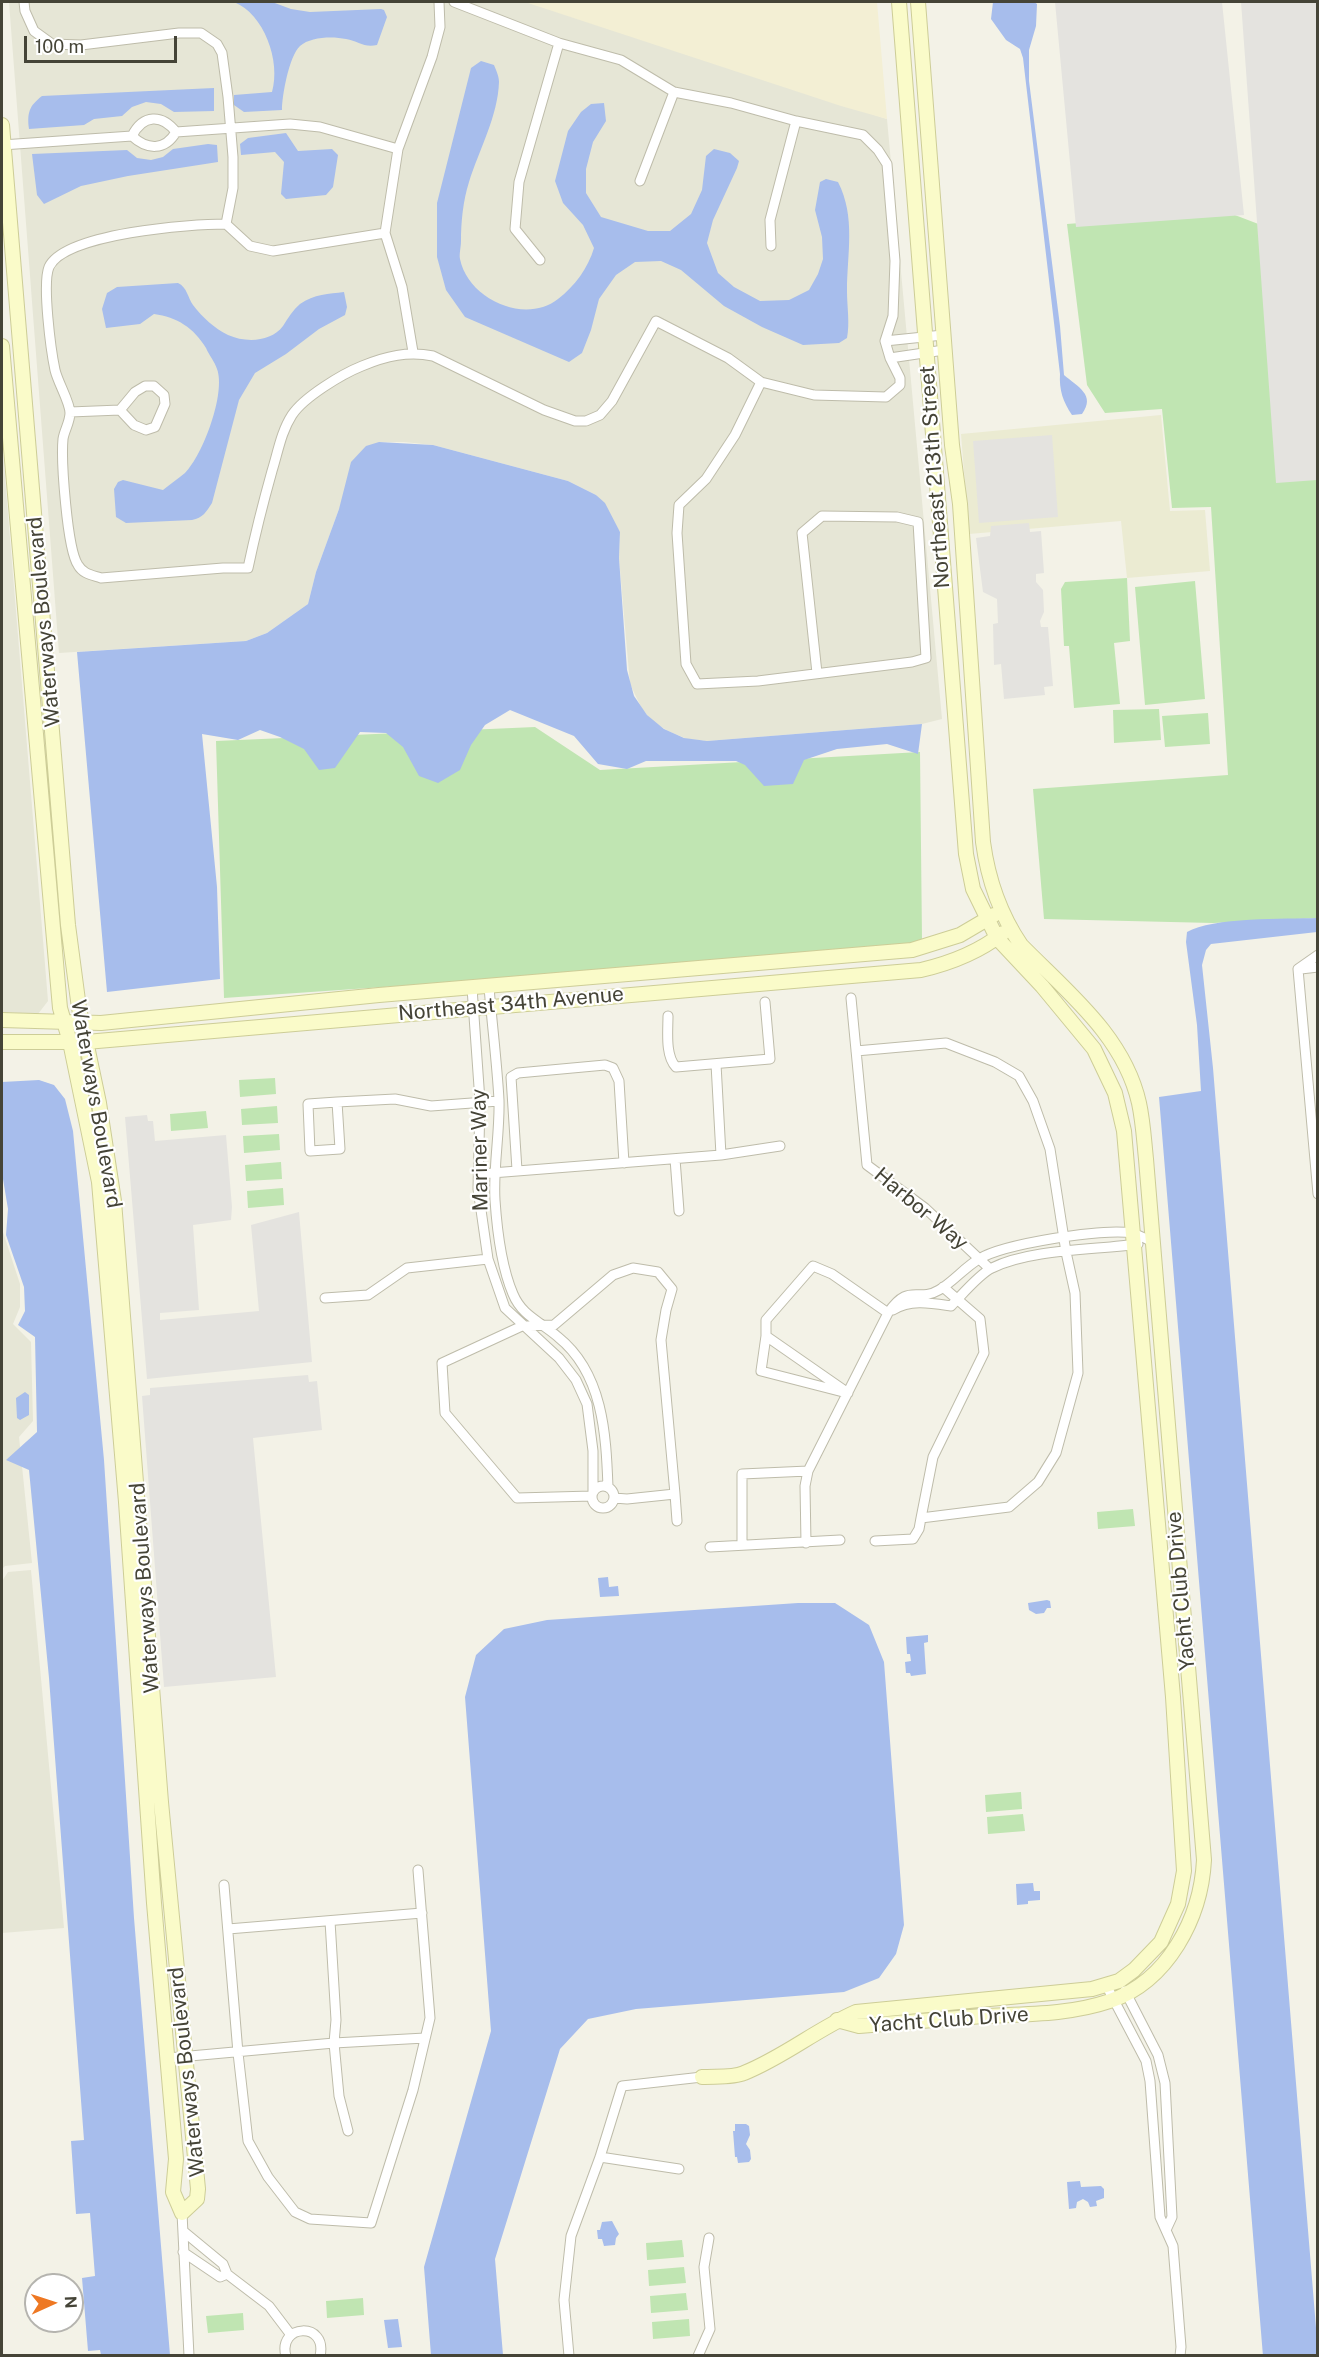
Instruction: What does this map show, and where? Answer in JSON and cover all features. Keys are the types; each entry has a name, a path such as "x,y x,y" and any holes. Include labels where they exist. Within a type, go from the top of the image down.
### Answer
{"street":[{"path":"24,2 25,11 34,31 52,44 81,45 179,33 201,33 217,44 222,53 231,128 233,188 225,224"},
{"path":"413,352 402,287 385,233 398,149 432,57 440,27 439,2"},
{"path":"385,233 273,251 250,246 225,224 158,227 72,248 49,266 48,317 55,371 70,412 63,439 63,471 72,549 78,565 87,574 101,578 248,568 256,530 283,434 292,415 305,400 351,370 376,360 413,352 433,356 544,410 574,421 586,421 600,414 612,401 656,321 728,358 761,382 814,395 886,397 900,385 900,378 885,341 893,316 894,261 886,164 878,150 863,135 796,121 731,103 674,92 621,60 559,43 454,2"},
{"name":"Northeast 213th Street","path":"899,2 966,854 974,889 986,919 999,941"},
{"name":"Northeast 213th Street","path":"918,2 944,350 952,445 960,504 983,842 986,865 1010,928"},
{"path":"540,261 514,229 519,182 559,43"},
{"path":"640,181 674,92"},
{"path":"132,136 136,127 145,121 159,119 170,124 176,132"},
{"path":"771,246 770,220 796,121"},
{"name":"Waterways Boulevard","path":"2,124 68,925 82,1023 99,1103 114,1201 161,1802 198,2189 197,2199 182,2213 173,2192 176,2159 99,1182 70,1042 60,1008 2,346"},
{"path":"176,132 290,124 320,127 398,149"},
{"path":"2,145 132,136 149,146 162,146 170,142 176,132"},
{"path":"885,341 943,335"},
{"path":"890,358 944,350"},
{"path":"761,382 735,435 706,479 679,505 677,533 686,664 697,684 758,681 912,662 926,658 918,522 897,516 822,516 802,533 817,673"},
{"path":"70,412 120,410 135,392 145,386 154,386 164,394 165,404 155,427 146,430 134,425 120,410"},
{"name":"Northeast 34th Avenue","path":"2,1020 82,1023 912,950 953,938 1002,912"},
{"name":"Northeast 34th Avenue","path":"2,1042 86,1041 921,970 968,955 999,941 1010,928"},
{"name":"Yacht Club Drive","path":"837,2020 856,2012 1117,1986 1136,1987 1159,1966 1187,1930 1200,1893 1204,1860 1153,1242 1139,1103 1126,1068 1108,1035 1021,945 1010,928"},
{"name":"Yacht Club Drive","path":"837,2020 859,2026 1012,2015 1073,2010 1113,2000 1117,1986 1161,1942 1178,1904 1184,1871 1173,1697 1124,1131 1115,1093 1106,1071 1085,1036 999,941"},
{"path":"1299,969 1317,955"},
{"path":"1299,969 1317,967"},
{"path":"1299,969 1317,1194"},
{"name":"Mariner Way","path":"489,987 499,1101 495,1199 502,1256 513,1294 523,1312 559,1337 577,1356 592,1380 602,1414 608,1487"},
{"name":"Mariner Way","path":"472,988 480,1101 478,1174 482,1227 488,1259 505,1308 559,1358 576,1380 586,1404 592,1450 592,1494"},
{"name":"Harbor Way","path":"851,998 867,1165 925,1208 990,1269"},
{"path":"668,1016 669,1052 672,1063 676,1067 770,1059 765,1002"},
{"path":"856,1051 946,1043 996,1062 1019,1076 1033,1101 1050,1149 1066,1252 1075,1293 1078,1373 1056,1453 1038,1482 1009,1508 921,1518"},
{"path":"716,1064 721,1155"},
{"path":"516,1170 511,1077 518,1073 605,1065 613,1068 619,1081 624,1163"},
{"path":"337,1101 340,1149 310,1151 308,1104 337,1101 395,1099 431,1106 499,1101"},
{"path":"478,1174 721,1155 780,1146"},
{"path":"675,1159 679,1211"},
{"name":"Harbor Way","path":"941,1288 979,1258 998,1250 1064,1237 1133,1239 1153,1242"},
{"name":"Harbor Way","path":"956,1300 990,1269 1037,1255 1066,1252 1133,1239"},
{"path":"325,1298 368,1294 407,1268 488,1259"},
{"path":"848,1393 761,1371 766,1320 813,1266 832,1274 888,1313"},
{"path":"592,1494 594,1504 602,1508 610,1506 614,1498 612,1490 599,1486 592,1494 517,1498 445,1413 442,1363 522,1326 554,1325 613,1275 633,1269 658,1272 672,1289 661,1340 677,1521"},
{"path":"806,1543 805,1486 808,1471 888,1313 897,1300 914,1293 926,1294 941,1288 980,1319 984,1353 933,1457 919,1529 913,1539 875,1541"},
{"path":"888,1313 899,1306 923,1302 951,1306 956,1300"},
{"path":"766,1336 848,1393"},
{"path":"742,1545 742,1474 808,1471"},
{"path":"614,1498 627,1499 675,1494"},
{"path":"710,1546 840,1540"},
{"path":"224,1885 248,2141 268,2177 295,2212 310,2219 371,2223 413,2090 430,2018 418,1870"},
{"path":"228,1929 422,1913"},
{"path":"330,1921 336,2020 334,2043 339,2096 348,2131"},
{"path":"1117,1986 1158,2055 1165,2084 1172,2217 1166,2230"},
{"path":"1113,2000 1146,2061 1150,2081 1160,2217 1173,2252 1180,2355"},
{"path":"569,2355 564,2300 571,2236 600,2157 622,2086 742,2074 837,2020"},
{"path":"168,2058 334,2043 425,2038"},
{"path":"1146,2061 1158,2055"},
{"path":"600,2157 679,2169"},
{"path":"182,2213 189,2355"},
{"path":"183,2231 223,2264 227,2274 269,2306 291,2335"},
{"path":"698,2355 710,2329 704,2267 708,2238"},
{"path":"183,2252 220,2277 227,2274"},
{"path":"286,2355 285,2345 291,2335 302,2330 314,2334 321,2343 320,2355"}],"shaded area":[{"path":"9,2 527,2 887,119 942,719 922,724 707,741 687,739 668,731 652,721 642,709 630,684 619,558 620,532 596,495 568,481 433,445 404,442 379,442 339,509 316,572 308,604 267,633 246,641 59,653"},
{"path":"525,2 877,2 887,119 841,106"},
{"path":"1055,2 1222,2 1244,215 1076,227"},
{"path":"1241,2 1317,2 1317,480 1276,483"},
{"path":"1161,415 1170,511 1205,510 1210,571 1127,578 1121,521 969,534 961,434"},
{"path":"1052,435 1058,517 979,523 973,441"},
{"path":"2,441 48,1001 38,1014 2,1012"},
{"path":"1029,523 1030,532 1041,531 1044,573 1036,574 1036,582 1043,590 1044,612 1040,621 1041,627 1048,627 1053,686 1044,687 1045,695 1004,699 1001,664 994,665 993,624 998,623 997,599 983,592 976,538 990,536 991,526"},
{"path":"147,1115 148,1121 153,1121 155,1141 226,1135 232,1207 231,1220 193,1225 199,1310 160,1313 160,1320 259,1311 251,1225 299,1212 312,1362 147,1379 125,1117"},
{"path":"2,1196 3,1232 20,1284 20,1307 13,1324 31,1342 33,1421 19,1437 32,1563 5,1566 2,1569"},
{"path":"308,1375 309,1382 317,1381 322,1430 253,1438 276,1677 164,1687 142,1396 150,1395 150,1388"},
{"path":"31,1570 64,1928 2,1933 2,1581 8,1572"}],"green space":[{"path":"1227,212 1261,225 1317,385 1317,918 1213,923 1044,919 1033,789 1228,775 1211,507 1172,508 1162,409 1105,413 1087,385 1067,224"},
{"path":"1127,578 1130,641 1114,643 1120,704 1074,708 1069,646 1064,646 1061,589 1065,582"},
{"path":"1195,581 1205,699 1145,705 1135,587"},
{"path":"1159,709 1161,740 1114,743 1113,710"},
{"path":"1208,713 1210,744 1165,747 1162,716"},
{"path":"535,727 600,770 920,752 922,940 891,952 224,998 216,741"},
{"path":"275,1078 276,1094 240,1097 239,1080"},
{"path":"277,1106 278,1123 242,1125 241,1109"},
{"path":"206,1111 208,1128 171,1131 170,1114"},
{"path":"279,1134 280,1150 244,1153 243,1136"},
{"path":"281,1162 282,1179 246,1181 245,1165"},
{"path":"283,1188 284,1205 248,1208 247,1191"},
{"path":"1133,1509 1135,1526 1098,1529 1097,1512"},
{"path":"1021,1792 1022,1809 986,1812 985,1795"},
{"path":"1023,1814 1025,1831 988,1834 987,1817"},
{"path":"682,2240 684,2257 647,2260 646,2243"},
{"path":"684,2267 686,2283 649,2286 648,2270"},
{"path":"686,2293 688,2310 651,2313 650,2296"},
{"path":"363,2298 364,2315 327,2318 326,2301"},
{"path":"243,2313 244,2330 208,2333 206,2316"},
{"path":"689,2319 690,2336 653,2339 652,2322"}],"water":[{"path":"234,2 272,2 291,9 310,12 381,9 387,17 377,45 368,46 334,38 315,39 304,43 296,51 289,67 282,110 244,112 234,105 234,95 272,92 274,67 268,40 262,28 245,8"},
{"path":"993,2 1034,2 1037,4 1036,26 1029,50 1029,81 1060,326 1064,375 1086,396 1086,407 1082,414 1072,415 1061,391 1023,58 1020,49 1006,40 991,19"},
{"path":"481,61 494,65 499,80 498,95 492,120 467,189 462,219 460,257 465,273 474,286 486,296 500,304 515,308 530,309 545,306 564,294 584,269 594,248 583,225 563,203 555,181 568,131 581,112 591,104 604,103 606,121 593,142 586,169 586,193 601,217 648,231 670,231 691,214 702,190 706,156 714,149 730,153 739,161 713,220 707,243 718,273 734,287 760,301 789,300 809,290 823,259 822,237 815,210 820,182 826,179 838,182 844,195 849,222 847,338 839,343 803,345 762,327 724,306 681,270 661,261 635,262 616,275 599,299 582,353 569,362 465,317 446,290 437,257 437,203 471,68"},
{"path":"214,88 214,111 174,112 161,104 146,102 132,107 122,116 94,119 84,125 29,129 30,110 42,96"},
{"path":"286,133 298,151 332,149 338,155 333,187 326,195 286,199 281,194 284,162 275,152 241,155 240,144 248,138"},
{"path":"208,144 217,145 218,162 81,186 44,204 37,195 32,154 127,150 137,158 151,160 163,157 173,149"},
{"path":"178,283 185,290 193,305 209,322 228,335 242,339 258,340 272,335 283,326 300,304 316,296 344,292 347,307 345,315 319,329 286,354 255,373 239,400 212,503 204,514 192,520 126,523 116,517 114,489 118,482 123,480 163,490 185,473 199,453 211,423 216,408 219,380 216,366 206,348 184,325 154,314 140,324 106,328 102,309 107,293 117,287"},
{"path":"379,442 433,445 568,481 596,495 605,503 620,532 619,558 627,670 634,696 647,715 664,729 684,738 707,741 922,724 918,754 887,744 837,749 804,760 793,784 764,786 745,765 736,761 646,761 627,769 598,764 574,736 510,710 485,725 471,745 460,770 438,783 419,776 403,747 386,733 360,732 335,768 319,770 304,749 260,730 238,740 202,734 217,887 220,979 107,992 77,652 246,641 267,633 308,604 316,572 339,509 351,462 366,446"},
{"path":"1317,918 1317,932 1211,944 1206,950 1202,965 1213,1068 1317,2340 1317,2355 1263,2356 1159,1097 1201,1091 1197,1025 1186,942 1187,932 1198,927 1231,921"},
{"path":"39,1080 54,1085 65,1099 73,1131 104,1460 134,1918 170,2355 101,2355 100,2350 88,2351 84,2278 95,2276 90,2213 76,2214 71,2141 84,2140 49,1678 29,1470 6,1460 37,1432 35,1337 18,1325 25,1311 24,1287 6,1235 8,1209 2,1178 2,1082"},
{"path":"25,1392 29,1395 29,1415 20,1420 17,1418 16,1398"},
{"path":"608,1577 609,1587 618,1586 619,1596 600,1597 598,1578"},
{"path":"1050,1601 1051,1608 1047,1608 1044,1613 1036,1614 1029,1610 1028,1603"},
{"path":"798,1603 835,1603 869,1625 884,1662 904,1925 896,1954 879,1978 844,1992 636,2009 588,2019 560,2049 495,2259 503,2355 431,2355 424,2267 491,2031 465,1697 476,1655 504,1629 547,1620"},
{"path":"928,1635 928,1642 924,1643 926,1674 911,1676 910,1673 906,1673 905,1662 911,1661 910,1654 907,1654 906,1637"},
{"path":"1033,1883 1034,1891 1040,1891 1040,1900 1017,1905 1016,1884"},
{"path":"735,2124 749,2126 750,2135 746,2144 750,2150 749,2162 738,2163 735,2157 733,2131 735,2131"},
{"path":"1080,2181 1081,2187 1101,2186 1104,2189 1104,2198 1096,2201 1097,2206 1090,2207 1083,2199 1077,2202 1076,2208 1069,2209 1067,2182"},
{"path":"612,2221 619,2234 615,2245 604,2246 602,2239 598,2239 597,2230 600,2230 602,2222"},
{"path":"398,2319 402,2347 388,2348 384,2320"}]}
